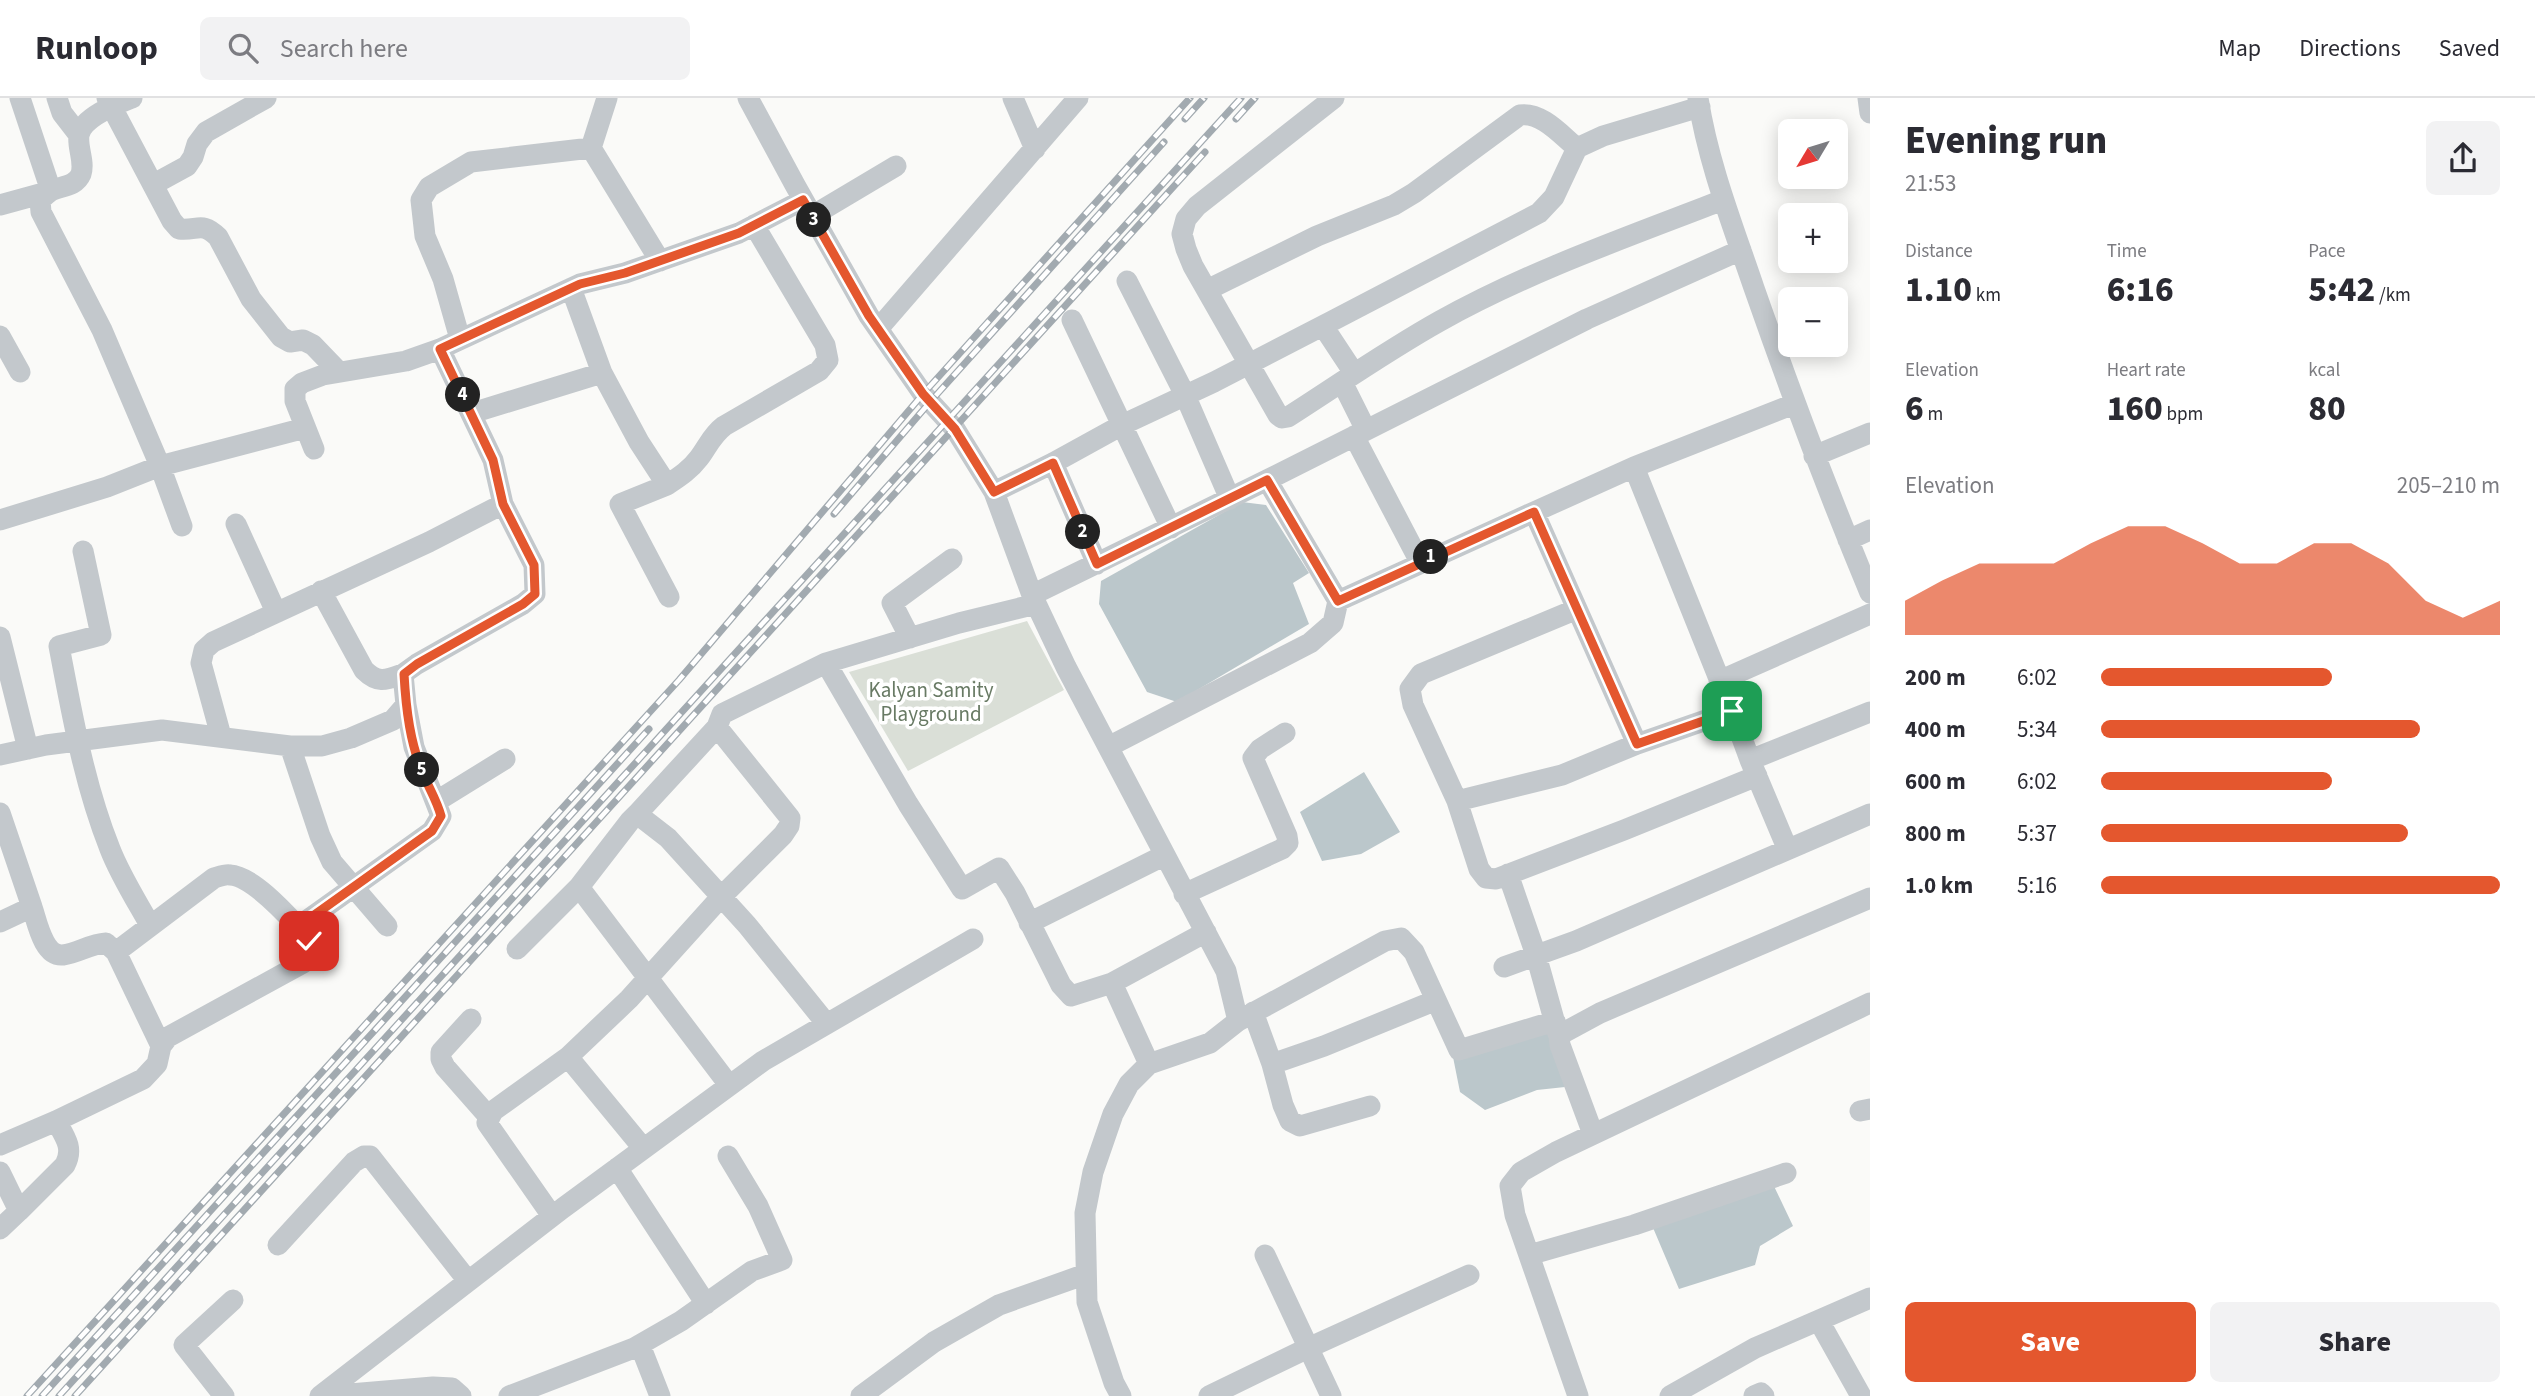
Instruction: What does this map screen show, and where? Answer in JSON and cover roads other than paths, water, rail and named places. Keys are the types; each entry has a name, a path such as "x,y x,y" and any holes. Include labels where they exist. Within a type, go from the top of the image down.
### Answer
{"street":[{"path":"20,98 51,191"},
{"path":"0,205 72,184 80,176 83,161 79,135 62,113 57,98"},
{"path":"79,135 85,124 109,102 132,98"},
{"path":"154,184 187,166 206,132 266,98"},
{"path":"607,98 592,148 660,261"},
{"path":"748,98 878,329 923,394 955,429 994,492 1034,600 1066,667 1226,971 1245,1017 1272,1064 1290,1121 1300,1126 1370,1106"},
{"path":"1013,98 1035,149"},
{"path":"878,329 1078,98"},
{"path":"1334,98 1197,206 1186,219 1182,234 1186,249 1207,290 1282,418 1288,417 1441,320 1483,299 1627,237 1723,200"},
{"path":"1868,98 1870,113"},
{"path":"109,102 172,221 179,229 188,230 202,226 210,229 218,237 244,289 281,337 290,342 303,340 313,345 339,372"},
{"path":"994,492 1122,425 1323,326 1539,213 1555,197 1577,148 1699,103 1723,200 1794,404 1870,593"},
{"path":"1207,290 1317,236 1394,205 1520,115 1539,117 1577,148"},
{"path":"460,339 443,279 425,236 421,200 429,187 471,162 592,148"},
{"path":"313,449 295,401 295,389 302,383 339,372 406,361 440,349 571,288 660,261 739,233 754,225 808,208 895,166"},
{"path":"51,191 40,200 41,212 102,330 160,466 182,526"},
{"path":"669,597 620,504 667,485 686,473 719,430 819,371 828,360 825,345 754,225"},
{"path":"517,949 579,887 630,821 717,727 722,713 826,663 1034,600 1097,564 1587,318 1741,250"},
{"path":"1128,281 1185,395 1230,499"},
{"path":"571,288 602,373 639,442 667,485"},
{"path":"1072,320 1171,528"},
{"path":"1323,326 1348,378 1360,433 1420,562"},
{"path":"0,336 20,372"},
{"path":"321,591 364,670 372,678 383,682 404,674 523,604 535,594 534,565 503,504 493,460 440,349"},
{"path":"472,413 602,373"},
{"path":"1338,601 1634,467 1794,404"},
{"path":"0,520 160,466 305,428"},
{"path":"1814,456 1870,433"},
{"path":"1053,463 1097,564"},
{"path":"1634,467 1787,848"},
{"path":"1108,747 1310,643 1333,623 1338,601 1267,480"},
{"path":"221,736 201,663 204,650 212,642 429,542 503,504"},
{"path":"1534,512 1637,744"},
{"path":"236,524 276,612"},
{"path":"1848,540 1870,530"},
{"path":"83,551 100,635 59,646 78,741 99,820 111,852 150,925"},
{"path":"910,638 892,603 952,559"},
{"path":"1577,609 1421,674 1410,689 1413,705 1457,801 1479,869 1486,878 1496,879 1623,831 1870,712"},
{"path":"1719,681 1870,614"},
{"path":"0,637 28,749"},
{"path":"826,663 908,804 962,889 999,868 1061,985 1071,996 1112,983 1206,932"},
{"path":"303,932 306,921 351,886 432,831 441,816 417,756 406,705 404,674"},
{"path":"0,755 162,730 290,746 322,746 351,738 393,720 406,705"},
{"path":"1457,801 1562,775 1637,744 1732,711"},
{"path":"552,1216 488,1123 489,1116 568,1057 649,978 789,826 790,818 717,727"},
{"path":"1184,894 1282,849 1288,843 1253,758 1260,749 1285,733"},
{"path":"290,746 320,836 332,862 387,926"},
{"path":"437,801 505,759"},
{"path":"0,813 47,948 54,954 63,955 93,944 106,943 116,952 161,1046"},
{"path":"637,814 668,838 747,925 826,1023"},
{"path":"1504,967 1588,935 1870,814"},
{"path":"1029,923 1166,855"},
{"path":"0,1145 143,1079 157,1064 161,1046 168,1037 303,963 311,954 309,941 303,932 264,894 241,878 229,874 214,878 116,952"},
{"path":"1508,874 1536,955 1560,1045 1594,1134"},
{"path":"579,887 729,1085"},
{"path":"1121,1396 1114,1384 1087,1302 1085,1213 1093,1172 1113,1114 1129,1084 1149,1064 1210,1043 1245,1017 1385,941 1401,938 1414,952 1434,1001 1459,1050 1557,1029 1870,898"},
{"path":"0,922 32,907"},
{"path":"331,1396 468,1281 729,1085 826,1023 973,939"},
{"path":"1112,983 1149,1064"},
{"path":"1272,1064 1434,1001"},
{"path":"1578,1396 1515,1215 1510,1186 1521,1172 1594,1134 1870,1003"},
{"path":"471,1018 441,1052 441,1059 489,1116"},
{"path":"568,1057 643,1148"},
{"path":"0,1229 65,1165 70,1155 69,1145 57,1121"},
{"path":"278,1245 354,1162 364,1156 370,1156 468,1281"},
{"path":"509,1396 640,1345 706,1304 752,1271 782,1260 758,1206 728,1156"},
{"path":"617,1168 706,1304"},
{"path":"0,1172 19,1211"},
{"path":"1529,1255 1634,1225 1786,1173"},
{"path":"1265,1255 1331,1396"},
{"path":"861,1396 933,1342 999,1305 1087,1273"},
{"path":"1209,1396 1469,1275"},
{"path":"1670,1396 1755,1348 1870,1298"},
{"path":"224,1396 184,1345 233,1300"},
{"path":"1819,1321 1861,1396"},
{"path":"640,1345 660,1396"},
{"path":"331,1396 433,1387 452,1388 461,1396"},
{"path":"1754,1396 1761,1393 1764,1396"}],"railway":[{"path":"27,1396 679,680 923,394 1190,98"},
{"path":"1185,119 1204,98"},
{"path":"59,1396 1241,98"},
{"path":"1236,119 1255,98"},
{"path":"834,514 930,402 1164,142"},
{"path":"75,1396 1205,152"},
{"path":"42,1396 649,729"}],"park label":[{"name":"Kalyan Samity Playground","path":"931,702"}]}
